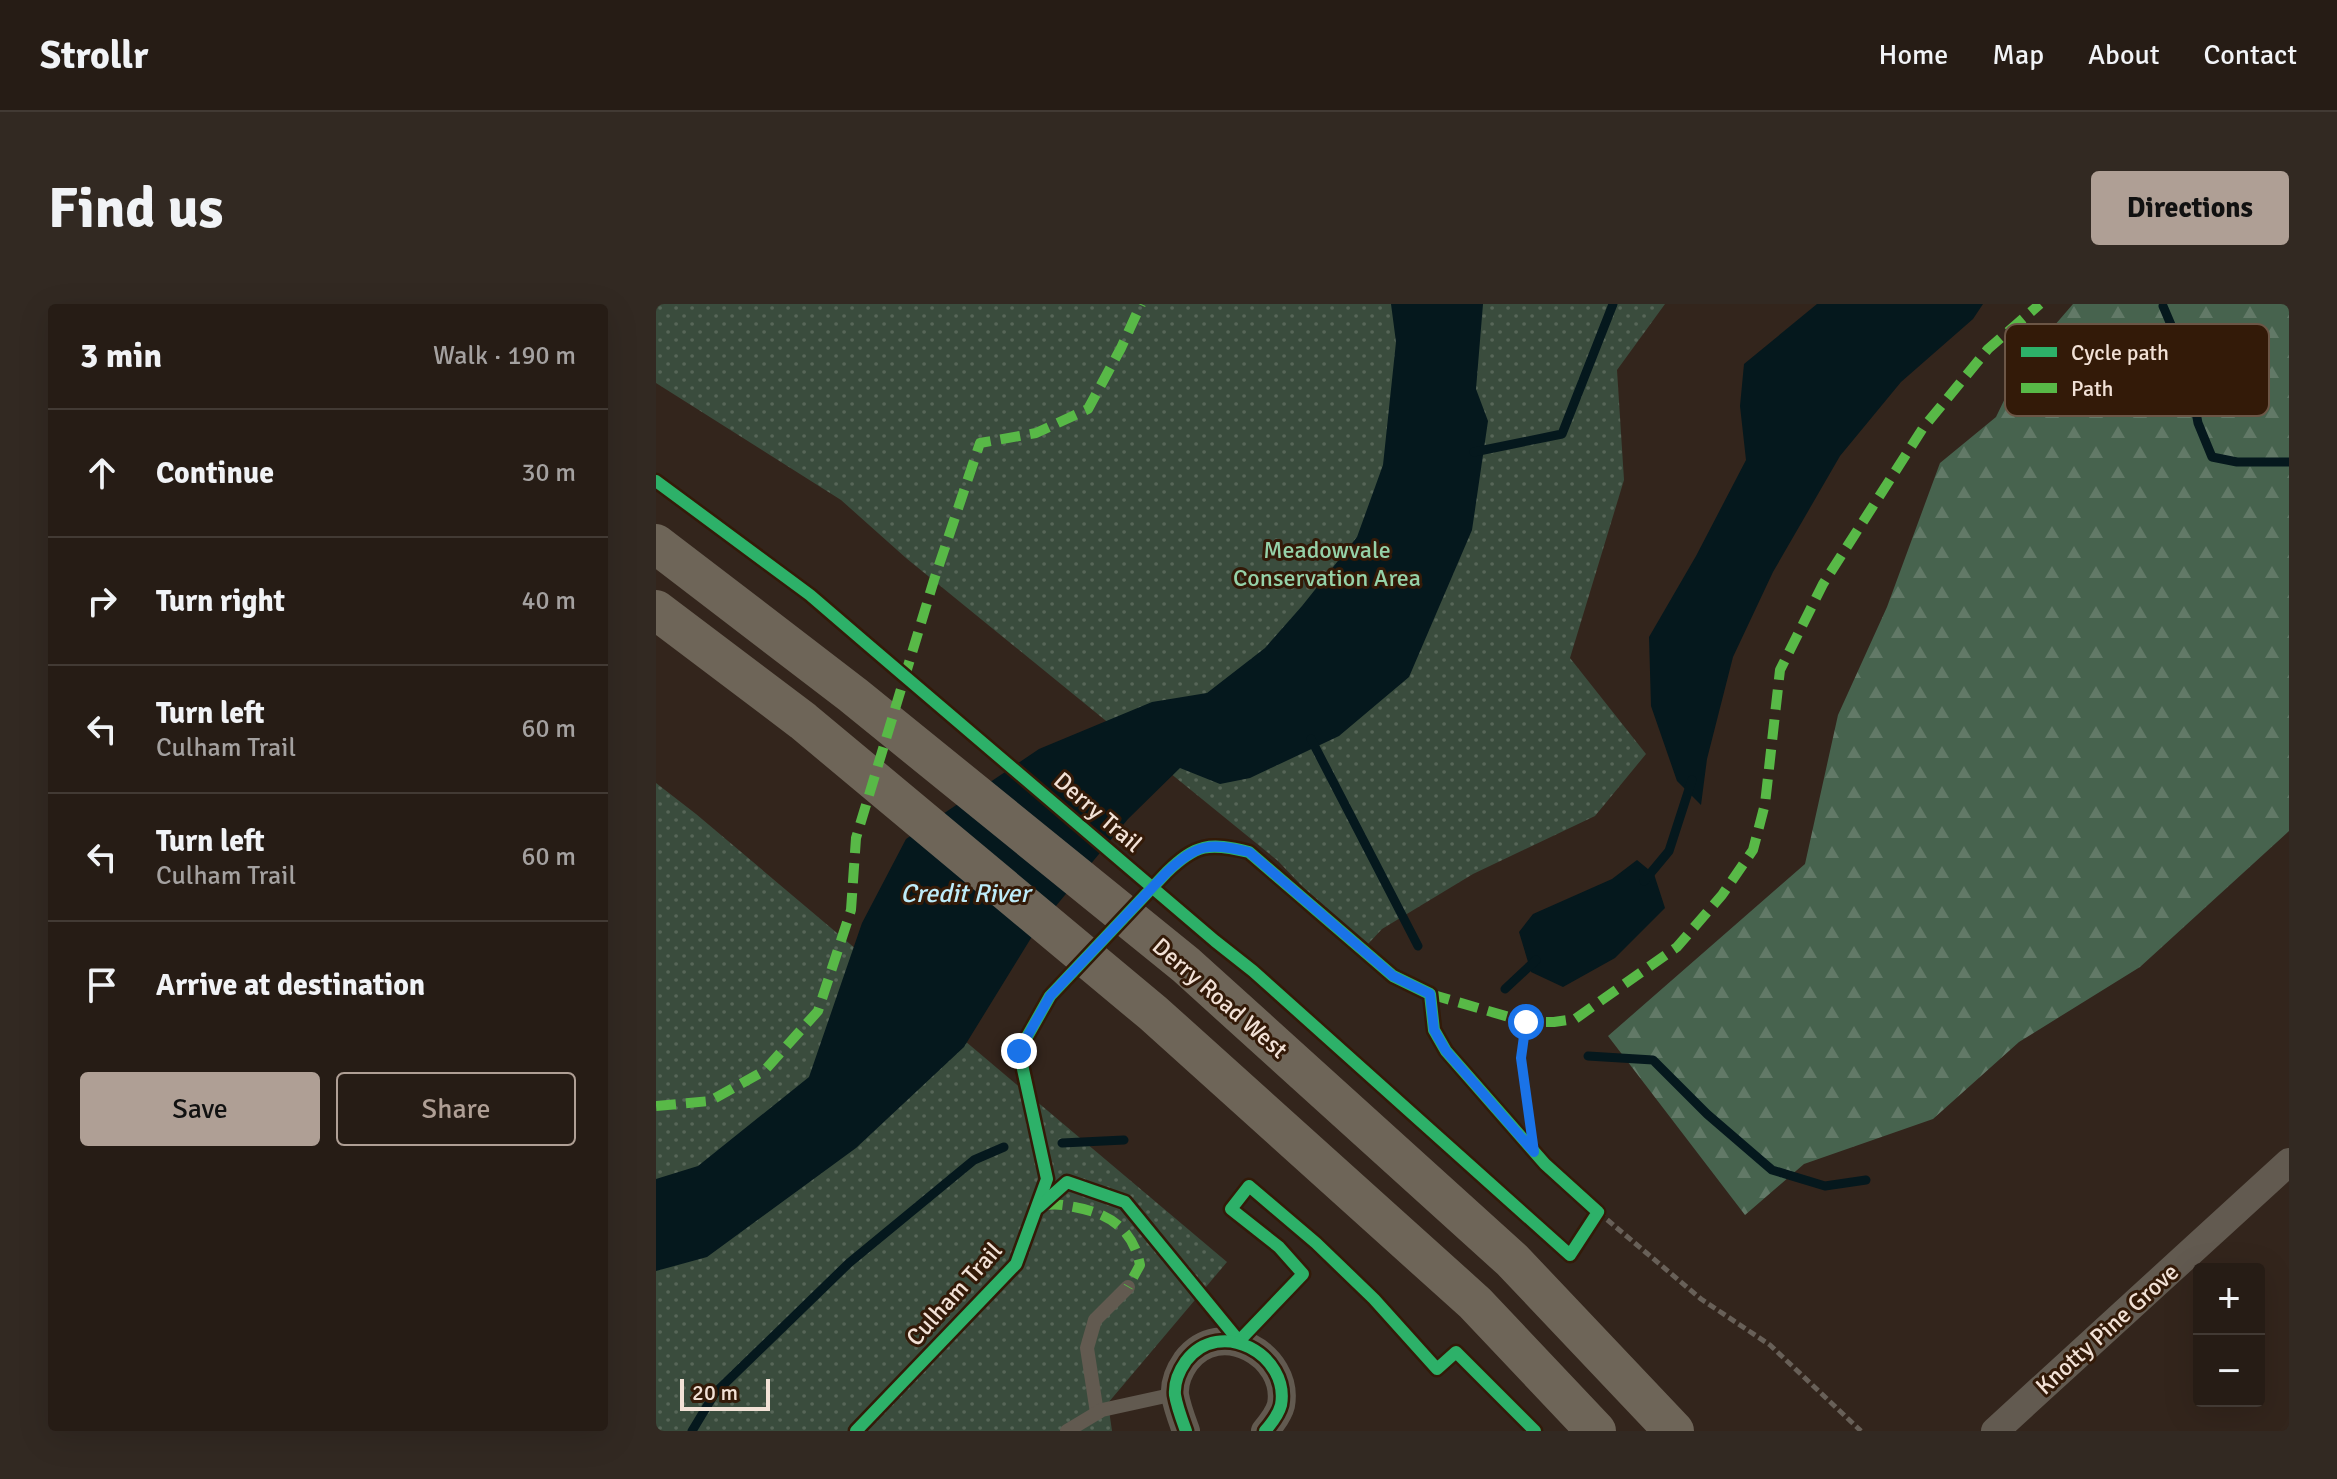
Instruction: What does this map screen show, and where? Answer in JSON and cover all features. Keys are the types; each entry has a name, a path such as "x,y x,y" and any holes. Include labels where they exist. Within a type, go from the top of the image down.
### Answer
{"main road":[{"name":"Derry Road West","path":"656,544 853,695 1186,965 1512,1260 1674,1431"},
{"path":"656,610 803,721 1153,1013 1475,1303 1596,1431"}],"street":[{"name":"Knotty Pine Grove","path":"1995,1431 2289,1162"},
{"path":"1186,1431 1175,1394 1178,1371 1204,1345 1239,1341 1256,1350 1271,1365 1280,1387 1281,1406 1265,1431"}],"lane":[{"path":"1097,1413 1087,1348 1095,1320 1128,1287"},
{"path":"1067,1431 1097,1413 1175,1394"}],"path":[{"path":"1526,1022 1521,1058 1534,1152"},
{"path":"1519,1135 1545,1164"},
{"path":"1588,1202 1595,1217 1701,1299 1770,1345 1861,1431"}],"green space":[{"name":"Meadowvale Conservation Area","path":"656,304 1665,304 1617,370 1624,480 1570,658 1646,754 1595,816 1473,874 1382,929 1368,944 1325,910 1278,861 906,558 841,500 656,383"},
{"path":"2073,304 2289,304 2289,831 2140,967 2019,1042 1933,1119 1804,1164 1745,1215 1608,1036 1805,864 1838,715 1887,607 1940,463 1996,417 2005,398 2005,416 2269,416 2269,324 2056,324"},
{"path":"656,783 1227,1262 1108,1403 1112,1431 656,1431"}],"water":[{"name":"Credit River","path":"1391,304 1483,304 1476,389 1488,421 1472,530 1409,677 1339,736 1250,778 1220,784 1180,768 1128,819 1036,930 964,1047 856,1148 707,1257 656,1271 656,1179 698,1166 809,1077 862,923 906,839 1039,749 1152,702 1207,693 1265,648 1357,537 1383,465 1396,342"},
{"path":"1817,304 1983,304 1973,319 1901,382 1840,456 1773,572 1733,657 1707,759 1701,805 1677,781 1651,706 1649,637 1746,460 1740,406 1744,364"},
{"path":"1637,860 1654,874 1665,908 1615,958 1563,987 1531,972 1519,932 1533,914 1612,879"}],"waterway":[{"path":"1474,452 1562,434 1613,304"},
{"path":"2163,306 2171,324"},
{"path":"2197,416 2212,457 2237,462 2289,462"},
{"path":"1311,739 1418,946"},
{"path":"1644,881 1669,851 1692,780"},
{"path":"1505,989 1536,960"},
{"path":"1588,1056 1653,1060 1707,1114 1772,1170 1825,1186 1866,1180"},
{"path":"1062,1143 1124,1140"},
{"path":"692,1431 715,1393 849,1263 974,1160 1004,1147"}],"marked path":[{"path":"656,1106 710,1101 764,1071 818,1011 851,910 856,838 934,580 980,443 1036,433 1088,409 1141,304"},
{"path":"2017,324 2040,304"},
{"path":"1430,994 1526,1022 1575,1019 1677,947 1722,895 1753,850 1765,804 1780,670 1823,584 1923,428 1988,349 2005,334"},
{"path":"1043,1206 1087,1210 1118,1225 1132,1242 1140,1265 1128,1287"}],"cycle path":[{"name":"Derry Trail","path":"656,481 810,595 867,644 1215,941 1253,971 1570,1255 1598,1212 1545,1164 1446,1051 1434,1030 1430,994 1393,976 1249,852 1223,847 1204,848 1186,856 1167,872 1050,996 1019,1051 1047,1179 1016,1264 856,1431"},
{"path":"1039,1207 1067,1182 1125,1202 1239,1341 1303,1274 1279,1247 1231,1209 1249,1186 1316,1243 1374,1299 1437,1369 1456,1352 1535,1431"},
{"path":"1186,1431 1175,1395 1178,1377 1186,1361 1200,1348 1216,1342 1233,1342 1250,1347 1264,1357 1275,1371 1281,1387 1281,1405 1265,1431"}],"route":[{"path":"1019,1051 1050,996 1167,872 1186,854 1205,847 1229,847 1249,852 1393,976 1430,994 1434,1030 1446,1051 1534,1152 1521,1058 1526,1022"}]}
